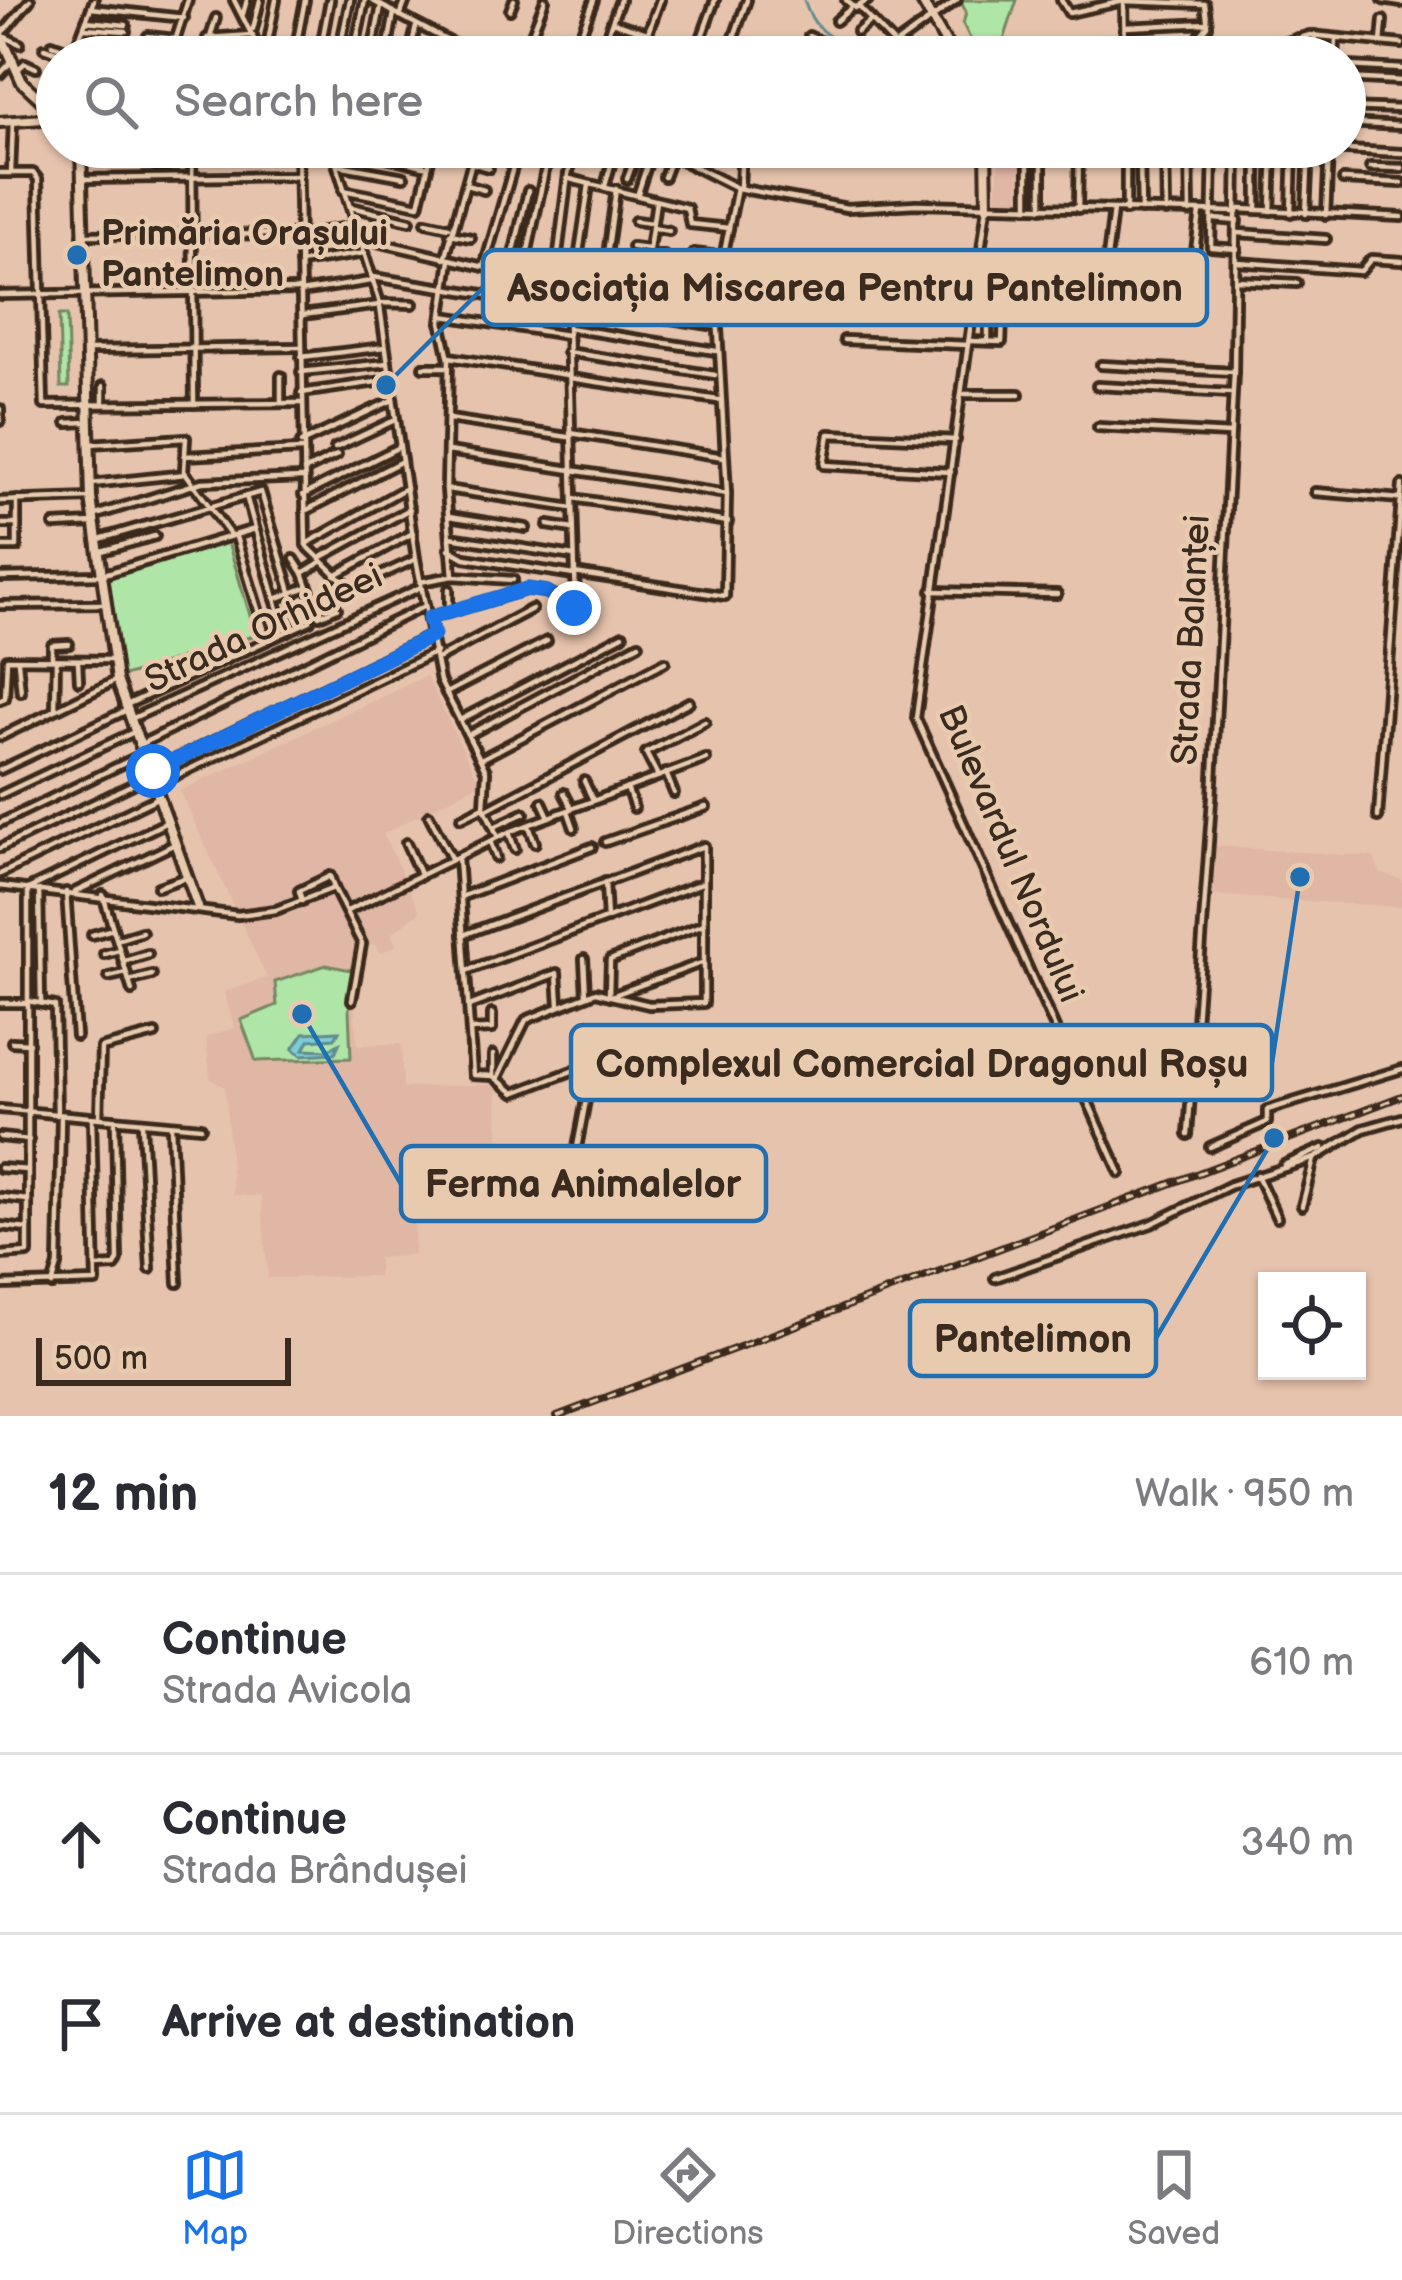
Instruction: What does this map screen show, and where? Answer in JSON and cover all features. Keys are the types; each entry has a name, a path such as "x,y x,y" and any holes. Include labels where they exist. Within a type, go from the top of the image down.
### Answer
{"street":[{"path":"0,34 30,0"},
{"path":"177,36 188,0"},
{"path":"234,0 252,34"},
{"path":"243,14 247,0"},
{"path":"252,34 260,0"},
{"path":"267,36 276,0"},
{"path":"298,36 305,0"},
{"path":"323,36 330,0"},
{"path":"342,36 350,0"},
{"path":"359,36 368,0 436,36"},
{"path":"392,36 406,0"},
{"path":"509,10 514,0"},
{"path":"531,36 545,0"},
{"path":"581,34 595,0"},
{"path":"607,36 620,0"},
{"path":"702,36 715,0"},
{"path":"733,36 747,0"},
{"path":"846,0 885,36"},
{"path":"836,21 868,0"},
{"path":"921,0 941,36"},
{"path":"912,36 957,0"},
{"path":"1061,0 1069,14 1124,1 1205,4 1208,23 1199,36"},
{"path":"1383,0 1402,3"},
{"path":"647,36 658,1"},
{"path":"1124,1 1125,36"},
{"path":"80,36 93,4 184,18"},
{"path":"376,36 382,6"},
{"path":"208,36 216,18"},
{"path":"857,32 871,20"},
{"path":"1382,20 1382,43"},
{"path":"612,22 648,33"},
{"path":"1125,27 1208,23"},
{"path":"85,25 126,28"},
{"path":"414,36 416,26"},
{"path":"0,34 20,44"},
{"path":"0,34 14,66 36,93"},
{"path":"230,36 252,34"},
{"path":"1309,36 1326,36"},
{"path":"1366,41 1402,44"},
{"path":"1,71 26,63 36,68"},
{"path":"1366,67 1402,69"},
{"path":"1366,79 1402,81"},
{"path":"1366,107 1402,110"},
{"path":"0,122 36,117"},
{"path":"11,173 13,122"},
{"path":"1366,124 1402,126"},
{"path":"1366,150 1402,153"},
{"path":"1370,166 1402,168"},
{"path":"82,168 93,520 116,680 191,888 193,906"},
{"path":"192,168 194,404"},
{"path":"298,168 306,544 351,589 416,559"},
{"path":"337,168 380,304 420,584 446,693 488,776 484,808 498,837"},
{"path":"353,168 404,177"},
{"path":"344,190 418,205 428,168"},
{"path":"452,576 446,489 449,357 441,316 451,231 470,168"},
{"path":"484,267 513,168"},
{"path":"523,274 546,168"},
{"path":"555,278 572,168"},
{"path":"605,186 610,168"},
{"path":"627,179 631,168"},
{"path":"638,194 647,168"},
{"path":"664,177 667,168"},
{"path":"693,182 695,168 739,187 849,208 1200,212 1238,221"},
{"path":"449,549 465,558 725,596 728,522 716,375 716,302 740,168"},
{"path":"986,168 987,207"},
{"path":"1028,168 1028,208"},
{"path":"1042,168 1042,208"},
{"path":"1078,168 1078,209"},
{"path":"1126,168 1126,211"},
{"path":"1140,168 1141,211"},
{"path":"1165,168 1166,211"},
{"path":"1189,168 1190,212"},
{"path":"1213,168 1211,247 1237,249"},
{"name":"Strada Balanței","path":"1188,1135 1234,372 1237,168"},
{"path":"1257,168 1257,210"},
{"path":"1270,211 1272,168"},
{"path":"1291,213 1292,168"},
{"path":"1306,214 1308,168"},
{"path":"1326,215 1329,168"},
{"path":"0,173 34,174 38,179 43,404 301,403"},
{"path":"82,179 298,176"},
{"path":"570,179 687,208 690,224 729,228"},
{"path":"1343,181 1402,183"},
{"path":"429,618 527,589 547,592 574,608 567,289 575,280 590,183"},
{"path":"465,184 484,190"},
{"path":"603,285 616,188"},
{"path":"509,272 528,190"},
{"path":"643,291 656,199"},
{"path":"349,207 410,221"},
{"name":"Bulevardul Nordului","path":"987,207 917,688 918,726 1120,1173"},
{"path":"1100,314 1113,210"},
{"path":"1214,215 1257,210 1402,218"},
{"path":"1187,314 1200,212"},
{"path":"635,220 669,231"},
{"path":"426,221 471,238"},
{"path":"82,235 299,234 355,226"},
{"path":"1238,233 1326,239"},
{"path":"360,238 509,272 716,302"},
{"path":"632,248 664,256"},
{"path":"687,298 695,252 723,256"},
{"path":"300,262 364,253"},
{"path":"1237,262 1361,271 1370,259 1402,261"},
{"path":"630,273 645,275"},
{"path":"678,277 690,278"},
{"path":"555,278 567,289"},
{"path":"0,295 300,291 373,279 716,326"},
{"path":"1236,280 1297,283"},
{"path":"1102,296 1116,298"},
{"path":"301,315 413,304"},
{"path":"973,315 1060,316"},
{"path":"441,316 716,351"},
{"path":"844,340 1002,342 1003,316"},
{"path":"986,319 988,342"},
{"path":"84,350 301,347"},
{"path":"301,357 386,347"},
{"path":"483,350 483,373"},
{"path":"567,352 716,375"},
{"path":"501,353 501,376"},
{"path":"519,356 519,378"},
{"path":"449,357 718,400"},
{"path":"537,358 538,381"},
{"path":"465,371 467,359"},
{"path":"301,372 388,362"},
{"path":"555,363 556,383"},
{"path":"1101,365 1234,372"},
{"path":"423,367 449,367"},
{"path":"280,376 281,403"},
{"path":"301,393 390,380"},
{"path":"103,386 103,406"},
{"path":"1097,386 1232,393"},
{"path":"962,394 1019,394"},
{"path":"184,455 302,446 393,400"},
{"path":"0,409 0,421"},
{"path":"448,419 724,457"},
{"path":"54,525 93,520 198,484 302,475 395,420"},
{"path":"68,423 87,422"},
{"path":"1098,427 1230,434"},
{"path":"951,472 826,467 828,435 956,440"},
{"path":"88,444 186,438 187,473 233,536 264,629"},
{"path":"303,496 399,446"},
{"path":"447,451 727,494"},
{"path":"468,465 470,455"},
{"path":"484,468 485,457"},
{"path":"507,471 508,460"},
{"path":"304,512 401,461"},
{"path":"523,474 524,463"},
{"path":"91,484 187,473"},
{"path":"469,493 470,482"},
{"path":"1378,818 1402,485"},
{"path":"306,544 406,488"},
{"path":"446,489 572,508"},
{"path":"96,540 261,492 298,615"},
{"path":"1315,492 1401,504"},
{"path":"246,496 282,623"},
{"path":"0,501 92,498"},
{"path":"572,498 728,522"},
{"path":"0,547 17,547 16,500"},
{"path":"612,515 613,504"},
{"path":"633,518 634,508"},
{"path":"303,573 410,509"},
{"path":"654,521 655,511"},
{"path":"675,524 676,514"},
{"path":"449,516 526,528"},
{"path":"696,527 697,517"},
{"path":"716,531 718,520"},
{"path":"0,524 16,524"},
{"path":"548,525 573,529"},
{"path":"0,578 101,575 255,529"},
{"path":"188,533 192,548"},
{"path":"335,575 413,533"},
{"path":"98,552 155,536"},
{"path":"450,537 574,556"},
{"path":"294,560 319,616 337,608"},
{"name":"Strada Orhideei","path":"127,712 420,584 452,576 513,580"},
{"path":"275,599 307,587"},
{"path":"449,589 449,612"},
{"path":"932,591 1057,594"},
{"path":"0,604 106,604"},
{"path":"0,823 426,606"},
{"path":"0,848 532,609"},
{"path":"0,770 310,621"},
{"path":"460,720 623,634"},
{"path":"151,778 434,635"},
{"path":"446,693 547,641"},
{"path":"56,710 52,645 69,644"},
{"path":"468,735 639,644"},
{"path":"258,645 263,656"},
{"path":"2,700 6,660 114,660"},
{"path":"17,660 21,692"},
{"path":"78,660 79,681"},
{"path":"481,759 665,662"},
{"path":"0,737 116,680"},
{"path":"461,818 689,702"},
{"path":"646,753 705,722"},
{"path":"0,795 134,732"},
{"path":"642,745 674,793"},
{"path":"347,910 508,832 706,759"},
{"path":"584,781 593,800"},
{"path":"627,788 634,808"},
{"path":"564,793 574,828"},
{"path":"0,874 158,798"},
{"path":"542,802 549,817"},
{"path":"605,842 706,806"},
{"path":"494,827 524,813"},
{"path":"429,815 455,859 473,1075 495,1078 514,1094 593,1064 576,1153"},
{"path":"28,889 167,822"},
{"path":"528,825 535,843"},
{"path":"508,832 515,849"},
{"path":"490,842 496,859"},
{"path":"406,843 426,888"},
{"path":"70,892 175,844"},
{"path":"463,935 704,846 704,1004 649,1006 586,995 524,1022 495,1078"},
{"path":"461,897 592,847"},
{"path":"471,851 476,864"},
{"path":"302,901 299,891 329,876 362,944 352,1000"},
{"path":"158,887 187,877"},
{"path":"605,883 607,919"},
{"path":"466,970 704,883"},
{"path":"0,886 247,915 334,888"},
{"path":"0,1255 26,1256 28,889"},
{"path":"39,890 41,1002"},
{"path":"70,892 76,1036"},
{"path":"103,895 132,992"},
{"path":"610,996 610,960 704,924"},
{"path":"92,935 113,928"},
{"path":"116,940 142,932"},
{"path":"104,954 119,950"},
{"path":"123,962 148,954"},
{"path":"584,959 586,995"},
{"path":"610,996 704,962"},
{"path":"469,1006 565,969"},
{"path":"110,977 126,973"},
{"path":"557,973 559,1006"},
{"path":"129,981 152,975"},
{"path":"0,1003 41,1002 56,1008 58,1265 52,1285"},
{"path":"470,1030 492,1029 492,1014"},
{"path":"0,1286 96,1282 101,1048 154,1034"},
{"path":"12,1042 28,1043"},
{"path":"493,1055 495,1078"},
{"path":"1210,1148 1267,1122 1268,1110 1402,1069"},
{"path":"0,1109 201,1127"},
{"path":"1273,1171 1402,1118"},
{"path":"97,1268 115,1266 118,1260 115,1120"},
{"path":"142,1122 150,1268"},
{"path":"171,1124 178,1282"},
{"path":"0,1137 29,1140"},
{"path":"995,1278 1151,1224 1257,1175 1315,1158 1328,1145"},
{"path":"1302,1206 1315,1158"},
{"path":"0,1168 28,1170"},
{"path":"1257,1175 1277,1218"},
{"path":"0,1197 28,1200"},
{"path":"0,1226 28,1228"}],"shaded area":[{"path":"999,168 1023,168 1023,206 996,205"},
{"path":"426,676 480,783 383,834 420,912 391,934 396,945 380,953 375,944 366,948 354,1001 357,1045 401,1044 403,1088 496,1084 500,1181 415,1186 414,1254 378,1258 378,1276 268,1278 261,1196 233,1195 225,1087 210,1078 206,1037 235,1028 224,992 267,978 180,791"},
{"path":"1210,846 1374,857 1380,873 1402,880 1402,907 1205,895"}],"green space":[{"path":"960,0 1017,0 1005,36 969,36 963,24 966,12"},
{"path":"59,315 67,315 69,387 61,387"},
{"path":"227,539 256,635 121,677 107,576"},
{"path":"326,965 356,971 349,1009 351,1058 256,1061 241,1020 277,1005 275,982"}],"water":[{"path":"339,1031 335,1038 309,1040 304,1049 328,1050 339,1044 335,1053 302,1055 293,1049 304,1033"}],"waterway":[{"path":"804,0 816,25 830,36"}],"railway":[{"path":"557,1416 1402,1096"}],"place":[{"name":"Primăria Orașului Pantelimon","path":"77,255"},
{"name":"Asociația Miscarea Pentru Pantelimon","path":"386,385"},
{"name":"Complexul Comercial Dragonul Roșu","path":"1300,877"},
{"name":"Ferma Animalelor","path":"302,1014"},
{"name":"Pantelimon","path":"1274,1138"}],"route":[{"path":"153,771 434,635 429,618 527,589 547,592 574,608"}]}
